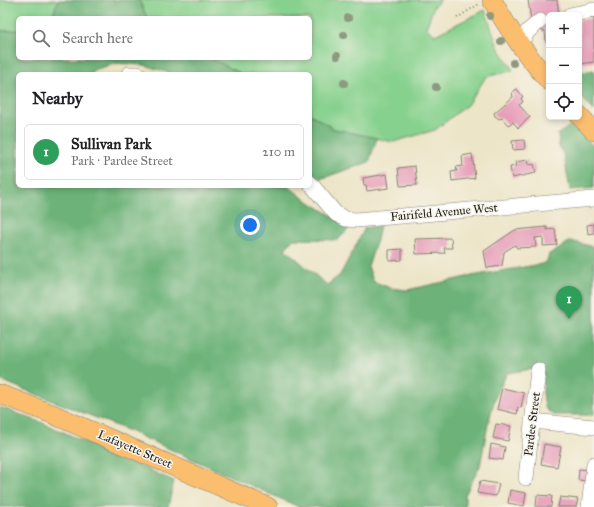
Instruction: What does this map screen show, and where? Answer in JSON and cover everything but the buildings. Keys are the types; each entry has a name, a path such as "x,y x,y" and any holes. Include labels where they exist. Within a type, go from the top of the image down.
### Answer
{"main road":[{"path":"486,2 501,16 520,44 546,77"},
{"path":"582,118 594,131"},
{"name":"Lafayette Street","path":"0,394 52,414 268,507"}],"street":[{"path":"582,12 594,10"},
{"path":"520,44 528,31 540,21"},
{"name":"Fairifeld Avenue West","path":"312,185 336,214 346,219 356,220 594,199"},
{"name":"Pardee Street","path":"526,478 538,370"},
{"path":"532,421 594,427"},
{"path":"589,507 594,464"}],"path":[{"path":"457,18 486,2"}],"green space":[{"path":"0,0 58,0 53,16 16,16 16,30 0,31"},
{"path":"58,0 139,0 146,16 53,16"},
{"path":"139,0 441,0 434,6 426,28 435,35 485,10 498,47 513,70 486,77 467,105 435,130 393,142 334,129 312,115 312,72 238,72 214,60 312,60 312,16 146,16"},
{"path":"16,30 16,60 214,60 238,72 167,72 144,65 118,63 93,70 92,72 16,72 16,188 291,188 302,197 350,227 338,240 293,239 285,249 327,285 340,275 365,228 380,225 377,240 368,266 373,281 390,288 407,290 471,276 542,264 547,261 549,254 570,241 594,247 594,415 553,415 545,408 543,393 544,367 507,373 495,398 488,424 480,466 465,495 465,507 299,507 127,430 0,380 0,31"},
{"path":"594,70 594,111 582,97 582,72"},
{"path":"312,115 334,129 377,138 369,162 320,179 312,172"},
{"path":"573,124 594,147 594,188 570,190 564,156 559,146 558,134"},
{"path":"0,407 43,423 174,481 168,507 0,507"}],"place":[{"name":"Sullivan Park","path":"569,319"}]}
